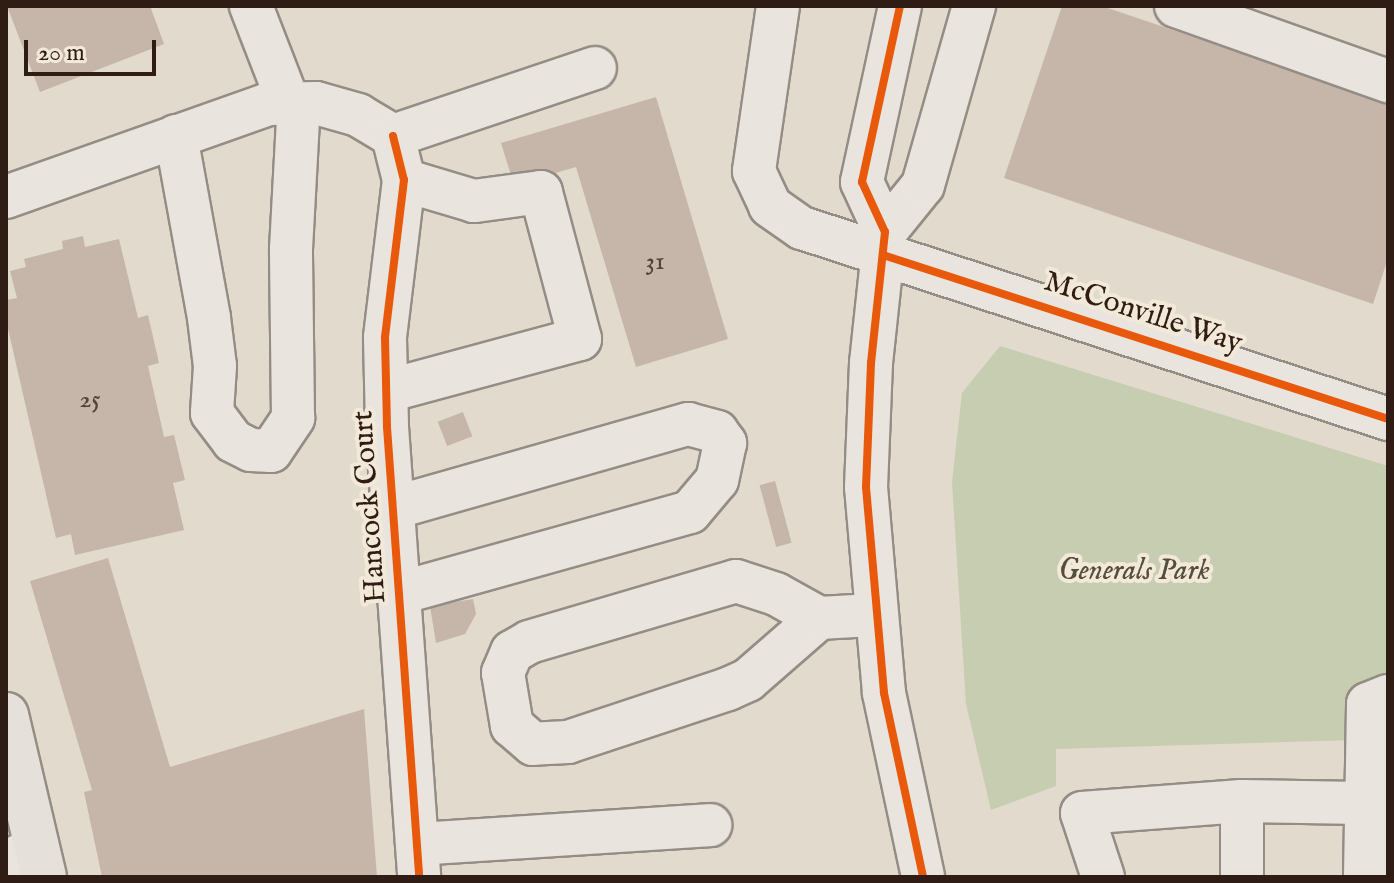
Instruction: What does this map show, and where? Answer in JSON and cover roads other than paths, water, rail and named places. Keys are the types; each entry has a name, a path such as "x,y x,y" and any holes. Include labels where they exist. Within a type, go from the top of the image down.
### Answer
{"main road":[{"path":"6,718 29,862"}],"street":[{"path":"176,136 215,366 212,413 233,441 251,450 271,451 293,418 291,249 294,104 251,6"},
{"name":"McConville Way","path":"778,6 754,171 770,206 802,228 884,244 1388,419"},
{"path":"900,6 862,182 884,244 871,363 866,487 873,615 899,774 923,877"},
{"path":"884,244 923,185 974,6"},
{"path":"1176,6 1236,16 1388,81"},
{"path":"6,197 268,104 294,104 358,115 393,136 595,68"},
{"name":"Hancock Court","path":"393,136 404,180 385,338 393,508 418,860"},
{"path":"387,391 580,339 541,192 474,201 404,180"},
{"path":"393,508 688,424 717,432 725,443 717,480 690,512 399,593"},
{"path":"819,618 748,680 728,689 568,742 533,744 512,726 503,673 512,652 529,642 736,581 776,594 819,618 873,615"},
{"path":"1365,877 1362,803 1368,704 1388,696"},
{"path":"1103,877 1082,813 1242,801 1362,803"},
{"path":"1242,801 1242,877"},
{"path":"418,860 710,825"}],"park label":[{"name":"Generals Park","path":"1134,571"}]}
